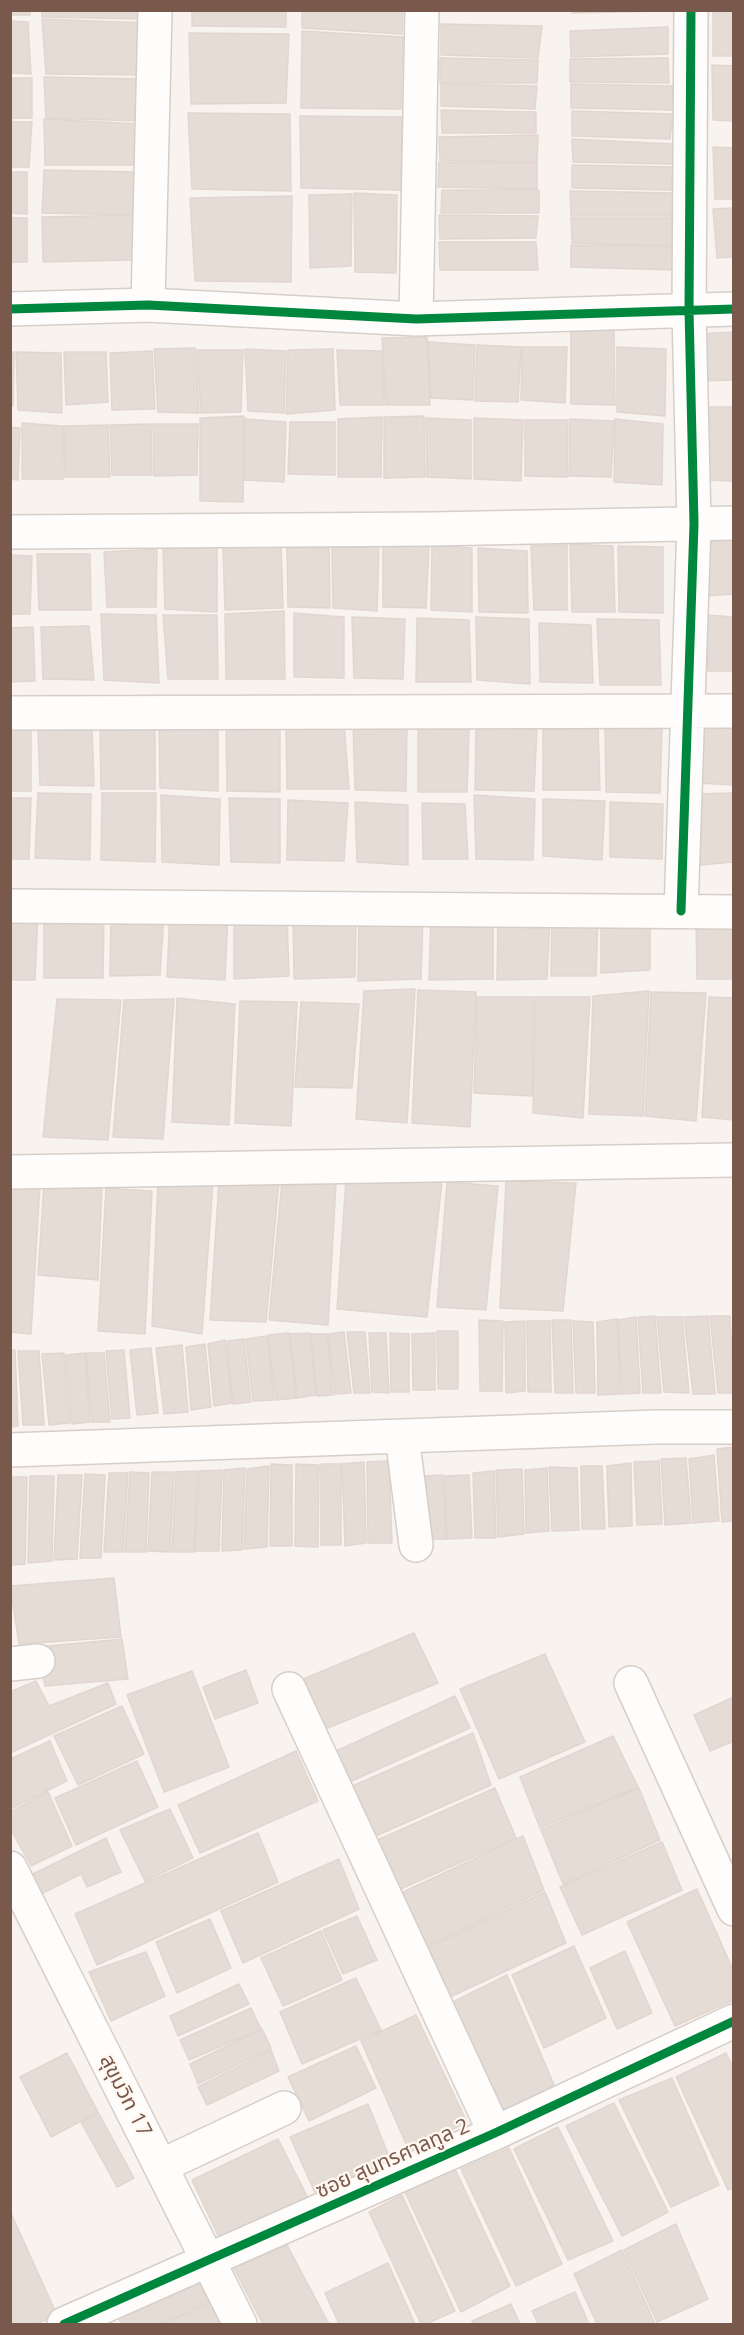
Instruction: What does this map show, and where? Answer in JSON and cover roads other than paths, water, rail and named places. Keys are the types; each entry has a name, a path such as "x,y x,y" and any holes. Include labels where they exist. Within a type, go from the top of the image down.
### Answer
{"street":[{"path":"148,305 155,10"},
{"path":"416,319 422,10"},
{"path":"681,911 694,524 689,310 691,10"},
{"path":"10,309 148,305 416,319 734,309"},
{"path":"10,532 734,523"},
{"path":"10,713 734,711"},
{"path":"10,906 734,912"},
{"path":"10,1172 734,1160"},
{"path":"10,1450 643,1427 734,1427"},
{"path":"402,1436 416,1545"},
{"path":"631,1683 734,1910"},
{"path":"289,1689 495,2133"},
{"name":"สุขุมวิท 17","path":"10,1868 240,2325"},
{"name":"ซอย สุนทรศาลทูล 2","path":"64,2325 495,2133 734,2021"},
{"path":"160,2166 284,2108"}]}
